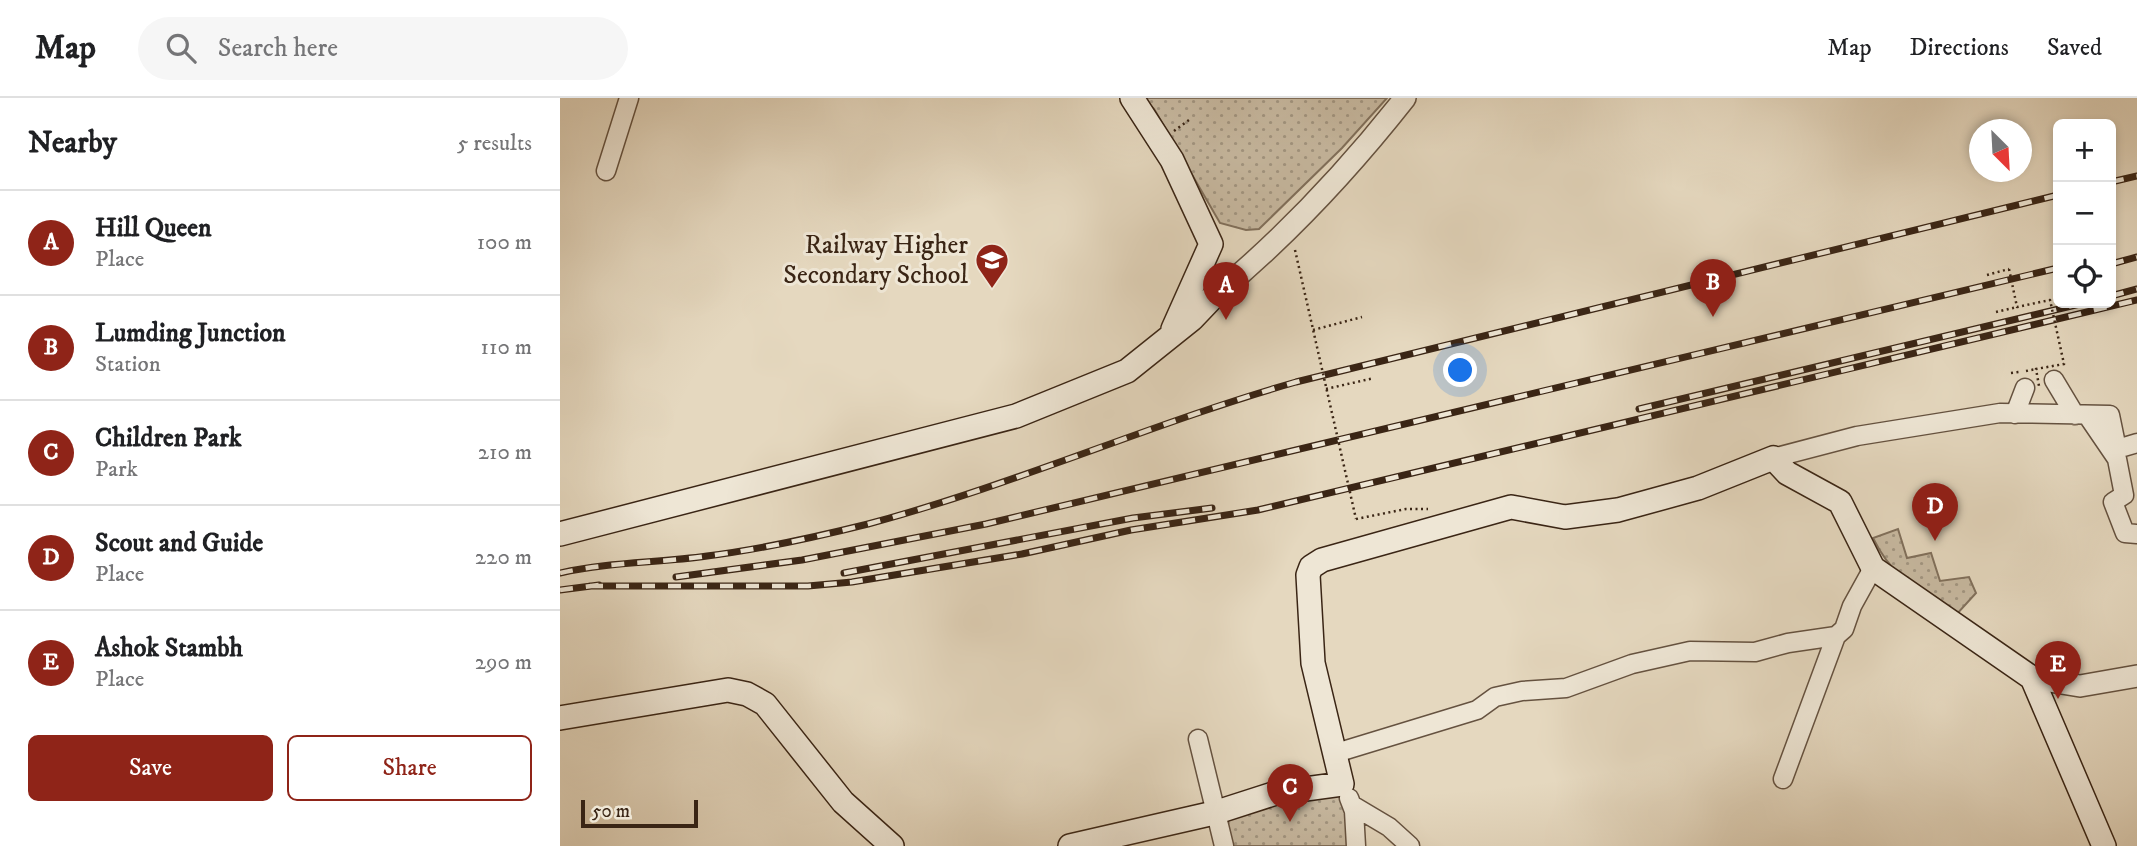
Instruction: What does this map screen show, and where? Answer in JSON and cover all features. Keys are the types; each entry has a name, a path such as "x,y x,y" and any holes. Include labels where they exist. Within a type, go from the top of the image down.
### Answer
{"main road":[{"path":"1132,98 1168,153 1211,244 1169,338"},
{"path":"560,534 1016,416 1127,371 1169,338 1212,298"},
{"path":"1070,846 1214,813 1276,793 1342,784 1313,663 1308,575 1311,568 1322,560 1511,507 1565,517 1618,510 1698,488 1773,458 1787,473 1840,502 1873,568 2032,678 2104,846"},
{"path":"560,718 728,690 747,694 765,704 843,802 892,846"}],"street":[{"path":"606,172 629,98"},
{"path":"1212,298 1293,228 1360,155 1405,98"},
{"path":"2015,414 2040,385 2081,415 2117,459 2124,495 2113,502 2125,533 2137,534"},
{"path":"1773,458 1857,436 2015,414 2110,415 2117,449 2137,443"},
{"path":"1783,779 1836,636 1844,629 1852,606 1873,568"},
{"path":"1336,753 1477,710 1495,697 1522,691 1566,688 1632,664 1690,651 1755,652 1788,643 1836,636"},
{"path":"2032,678 2080,686 2137,676"},
{"path":"1198,739 1224,846"},
{"path":"1342,784 1352,805 1356,846"},
{"path":"1352,805 1389,827 1410,846"}],"path":[{"path":"1295,250 1356,519 1406,509"},
{"path":"1987,275 2009,269 2018,307"},
{"path":"1996,312 2050,299 2064,364 2036,369 2040,385"},
{"path":"1313,330 1362,317"},
{"path":"1326,389 1374,378"}],"shaded area":[{"path":"1142,98 1387,98 1342,148 1259,229 1246,230 1220,223 1154,109"},
{"path":"1898,529 1907,558 1931,553 1940,581 1969,577 1976,593 1956,615 1908,583 1889,564 1873,538"},
{"path":"1342,784 1356,846 1224,846 1214,813"}],"railway":[{"path":"2116,181 2137,176"},
{"path":"560,573 728,553 868,524 976,491 1189,416 1296,382 2053,196"},
{"path":"2116,263 2137,257"},
{"path":"676,577 802,560 986,524 2053,269"},
{"path":"2116,295 2137,289"},
{"path":"590,586 808,586 852,582 1022,554 1131,530 1258,510 2137,300"},
{"path":"1639,409 2063,308"},
{"path":"844,573 1133,518 1212,508"},
{"path":"560,590 599,585"}],"place":[{"name":"Railway Higher Secondary School","path":"992,290"},
{"name":"Lumding Junction","path":"1713,317"},
{"name":"Hill Queen","path":"1226,320"},
{"name":"Scout and Guide","path":"1935,541"},
{"name":"Ashok Stambh","path":"2058,699"},
{"name":"Children Park","path":"1290,822"}]}
